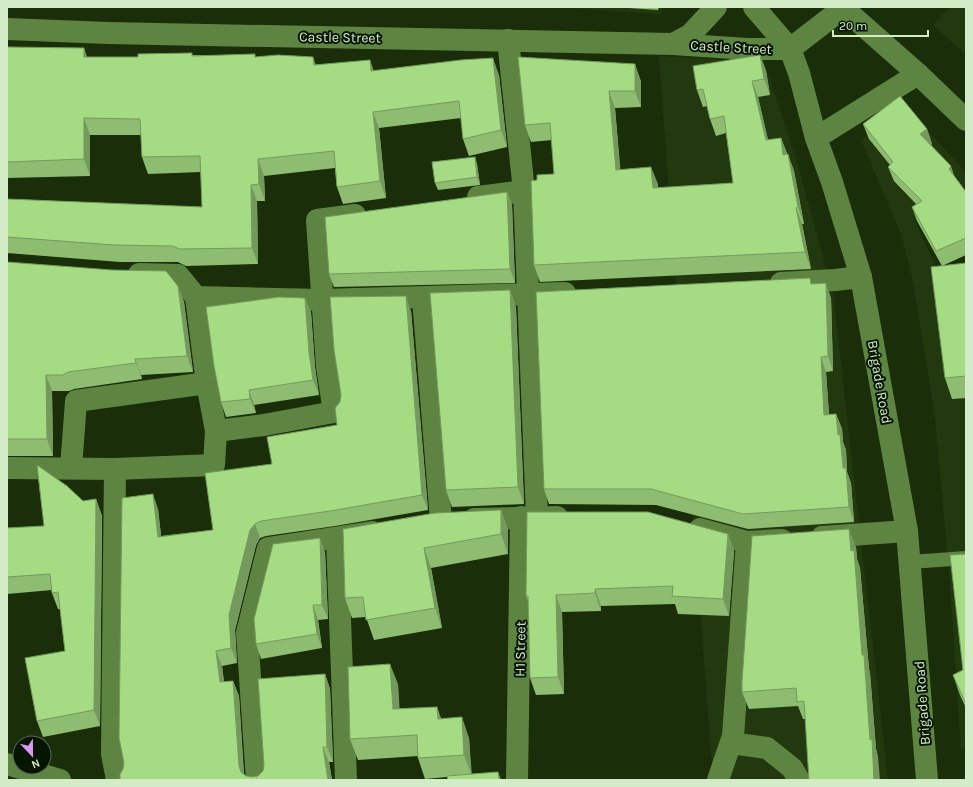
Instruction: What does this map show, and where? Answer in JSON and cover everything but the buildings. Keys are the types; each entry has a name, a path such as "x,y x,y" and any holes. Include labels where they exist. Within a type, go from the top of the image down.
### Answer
{"street":[{"name":"Castle Street","path":"673,44 690,35 716,7"},
{"name":"Brigade Road","path":"754,7 790,49 816,138 832,182 862,277 907,531 927,780"},
{"path":"790,49 843,8 918,74 966,120"},
{"name":"Castle Street","path":"7,29 116,33 673,44 752,49 790,49"},
{"name":"H1 Street","path":"508,40 524,191 528,295 529,517 517,780"},
{"path":"816,138 918,74"},
{"path":"455,201 524,191"},
{"path":"216,432 334,412 327,366 317,220 371,212"},
{"path":"7,468 115,469 214,466 216,432 207,383 196,297 178,275 119,274"},
{"path":"764,283 835,280 862,277"},
{"path":"196,297 322,300 528,295 584,292"},
{"path":"423,298 441,520"},
{"path":"71,468 76,401 207,383"},
{"path":"115,469 112,754 117,780"},
{"path":"419,524 441,520 577,517"},
{"path":"678,523 747,542 907,531"},
{"path":"257,780 248,633 268,548 389,529"},
{"path":"337,538 346,780"},
{"path":"718,780 733,736 747,542"},
{"path":"731,743 767,748 792,768 799,780"},
{"path":"7,764 60,780"}],"lane":[{"path":"910,562 966,558"}],"shaded area":[{"path":"555,7 663,7 660,14"},
{"path":"950,7 966,7 966,54 933,25"},
{"path":"659,56 764,62 796,159 833,293 888,780 713,780"},
{"path":"905,108 966,172 966,184 915,221 937,269 966,263 966,747 961,749 949,569 935,418 913,281 901,234 861,140"}]}
